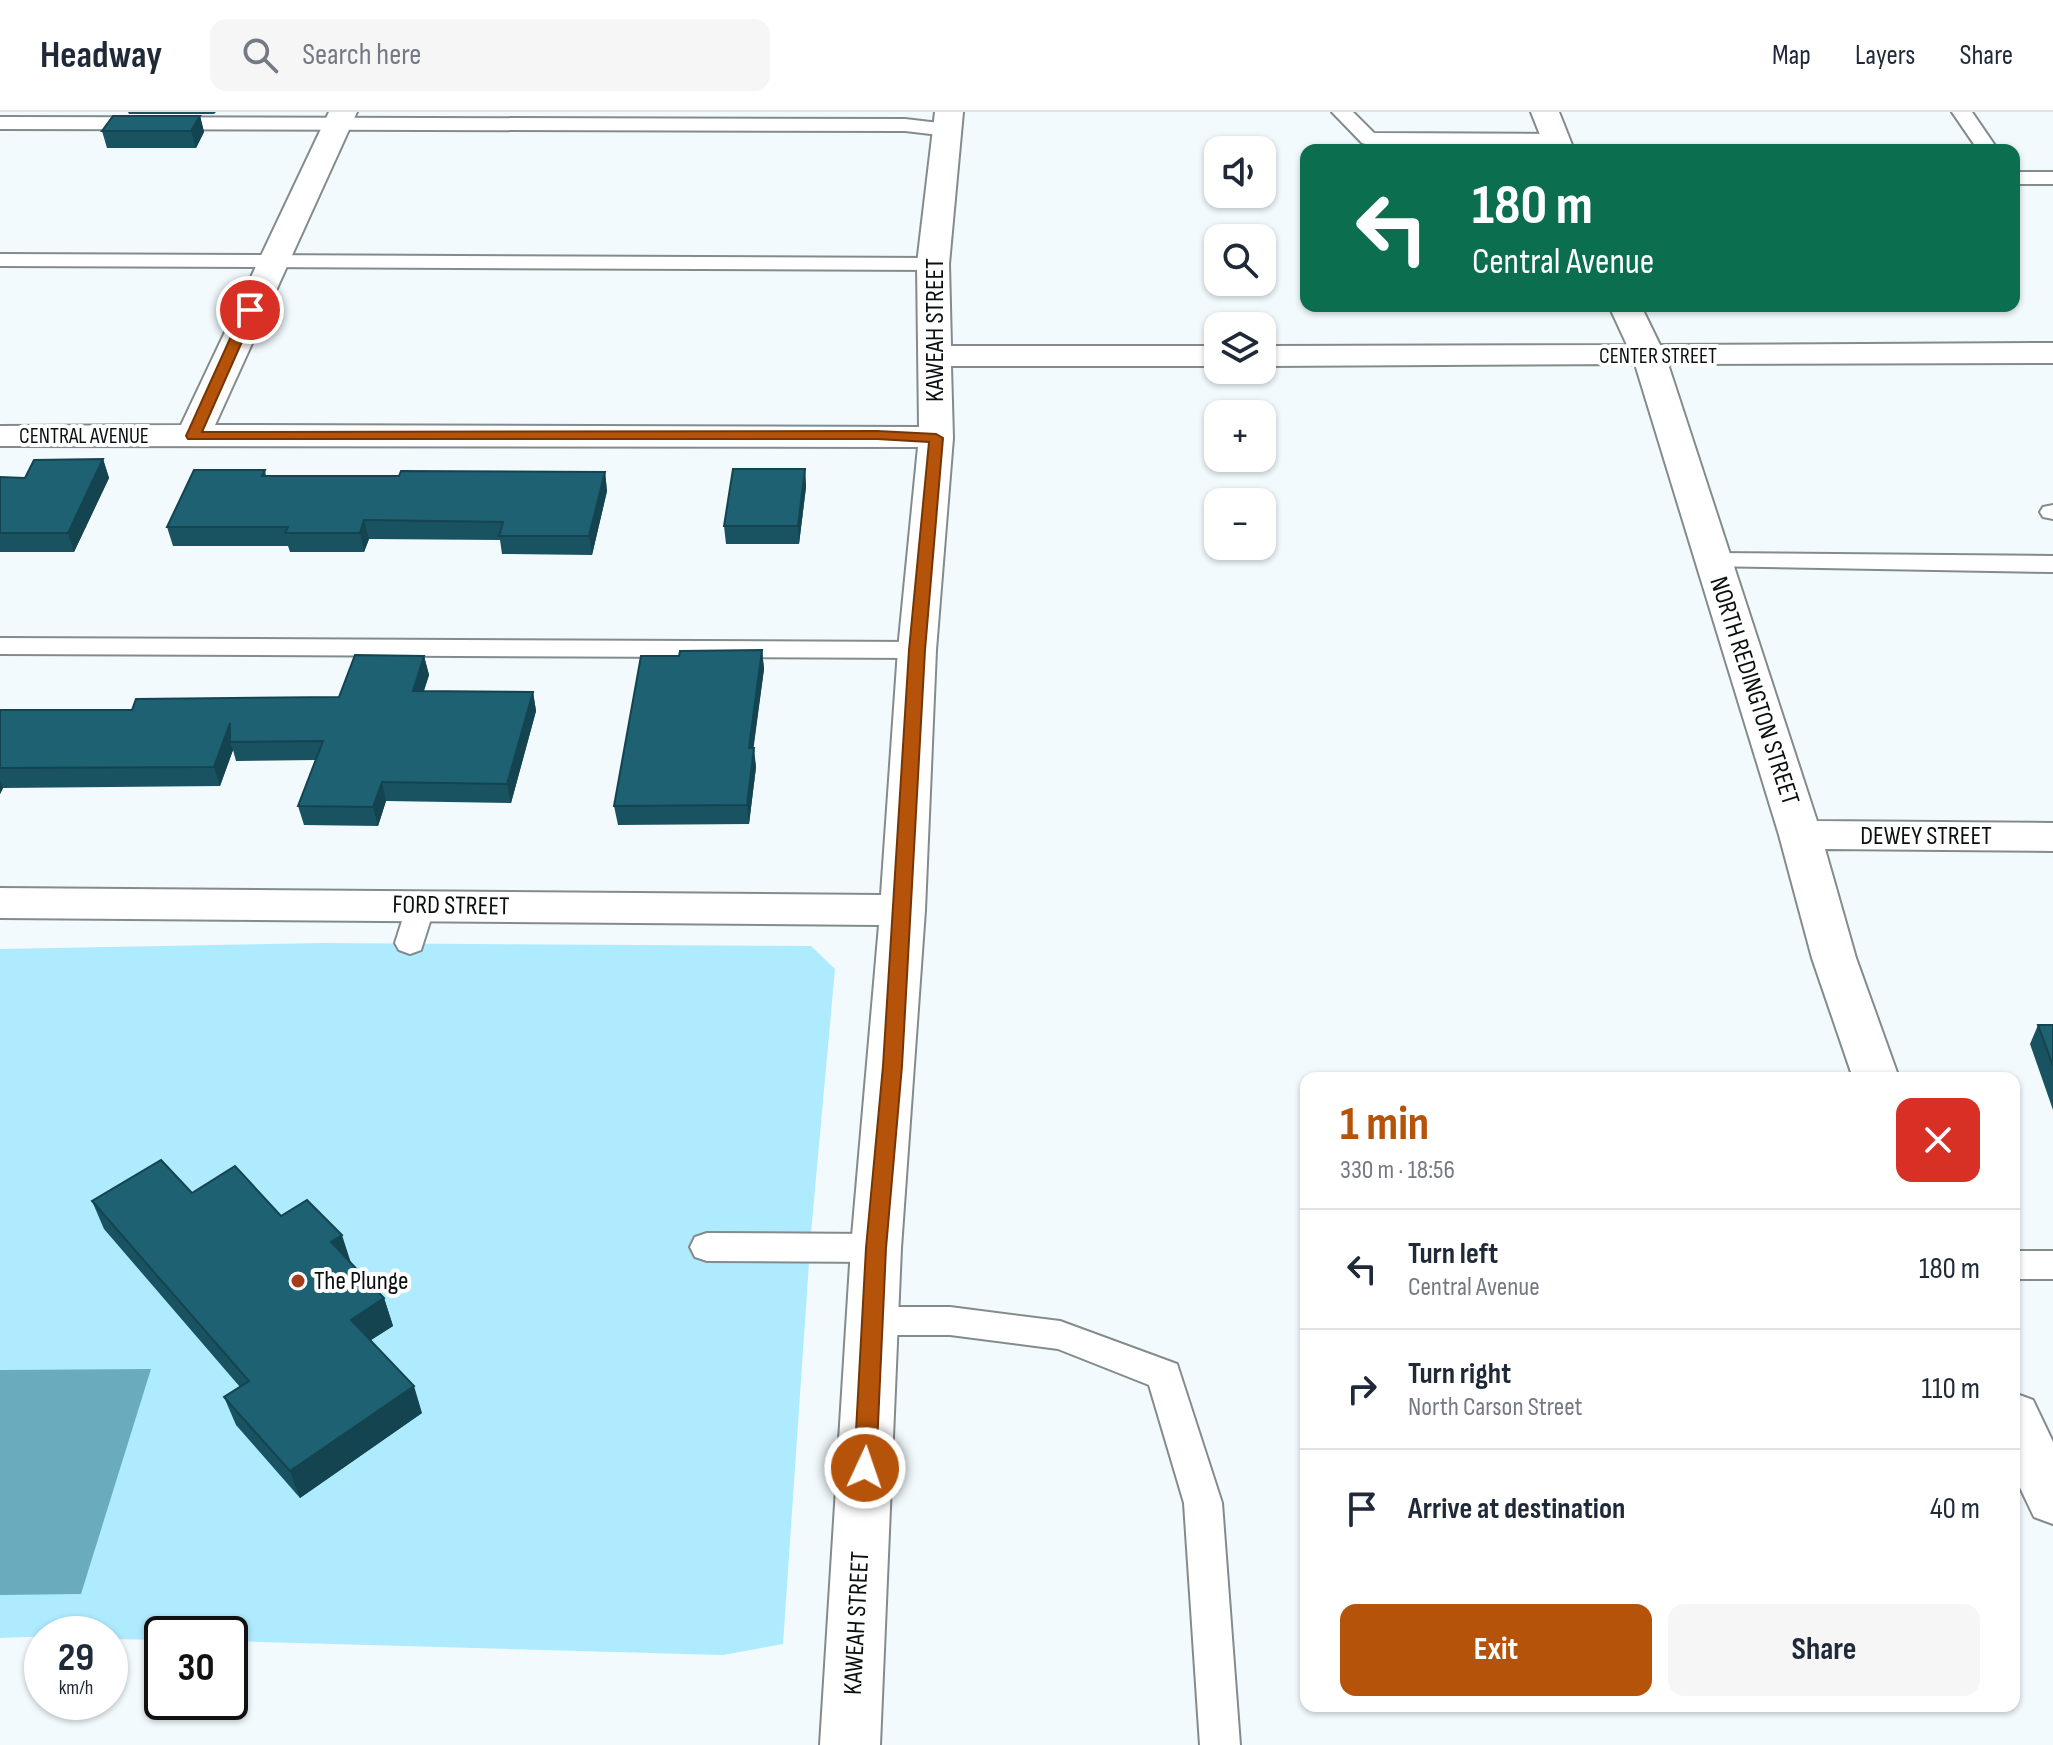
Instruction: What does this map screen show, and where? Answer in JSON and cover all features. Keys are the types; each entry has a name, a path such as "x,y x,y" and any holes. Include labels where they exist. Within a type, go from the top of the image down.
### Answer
{"street":[{"path":"1545,112 1558,144"},
{"path":"193,436 272,260 341,118"},
{"name":"KAWEAH STREET","path":"850,1745 876,1248 903,910 917,650 936,438 933,264 948,121"},
{"name":"NORTH REDINGTON STREET","path":"1628,312 1648,354 1800,835 1834,958 1874,1072"},
{"name":"CENTER STREET","path":"1276,356 2053,353"},
{"path":"934,356 1204,356"},
{"name":"CENTRAL AVENUE","path":"0,436 877,435 936,438"},
{"name":"DEWEY STREET","path":"1800,835 2053,837"},
{"name":"FORD STREET","path":"0,903 415,924 903,910"},
{"path":"2020,1429 2053,1500"}],"lane":[{"path":"1342,112 1368,144"},
{"path":"1962,112 1984,144"},
{"path":"0,123 341,118 905,125 948,121"},
{"path":"2020,178 2053,178"},
{"path":"0,260 933,264"},
{"path":"1713,561 2053,564"},
{"path":"0,646 917,650"},
{"path":"707,1247 876,1248"},
{"path":"2020,1265 2053,1265"},
{"path":"873,1321 950,1321 1060,1335 1164,1375 1203,1503 1220,1745"}],"shaded area":[{"path":"324,943 811,946 835,969 811,1233 783,1644 723,1655 248,1642 248,1616 144,1616 144,1640 128,1639 128,1616 24,1616 24,1637 0,1638 0,949"},
{"path":"151,1369 81,1594 0,1595 0,1370"}],"building":[{"path":"113,116 200,116 191,131 102,131"},
{"path":"103,459 68,533 0,533 0,477 25,478 34,460"},
{"path":"733,469 805,469 798,526 724,526"},
{"path":"194,470 265,470 262,476 399,476 401,471 605,472 589,536 499,536 503,522 364,520 360,533 285,533 288,527 167,527"},
{"path":"762,650 749,748 754,748 747,805 614,806 641,656 679,656 680,651"},
{"path":"355,655 424,656 413,691 533,692 507,784 382,782 373,807 298,806 323,741 230,742 230,723 214,767 0,768 0,710 132,710 136,699 339,697"},
{"path":"2038,1025 2053,1025 2053,1066"},
{"path":"161,1160 192,1193 235,1166 281,1216 307,1200 342,1235 331,1242 384,1298 351,1320 414,1386 290,1471 224,1397 249,1381 92,1201"}],"place":[{"name":"The Plunge","path":"298,1281"}],"route":[{"path":"250,310 193,436 877,435 936,438 917,650 892,1066 876,1248 865,1468"}]}
